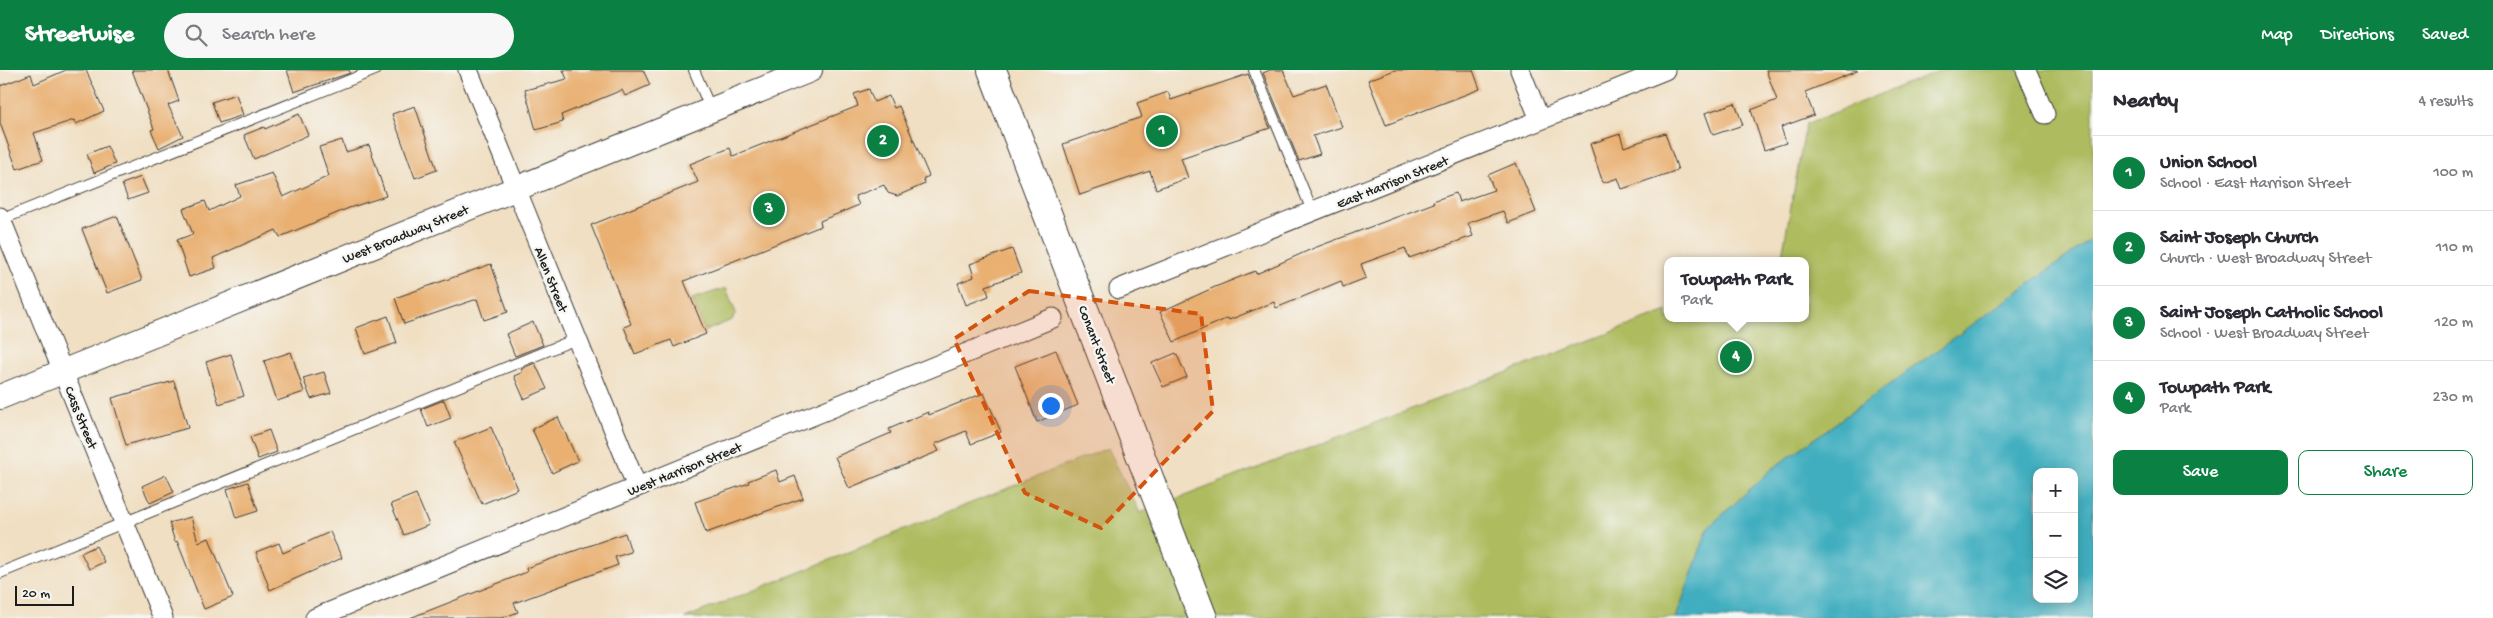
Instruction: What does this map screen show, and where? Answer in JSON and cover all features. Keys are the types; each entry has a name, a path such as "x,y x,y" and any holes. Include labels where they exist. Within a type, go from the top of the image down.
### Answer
{"main road":[{"name":"Conant Street","path":"992,70 1203,618"}],"street":[{"name":"Allen Street","path":"468,70 637,487"},
{"name":"West Broadway Street","path":"0,397 810,70"},
{"path":"1520,70 1540,120"},
{"name":"East Harrison Street","path":"1119,290 1665,70"},
{"path":"2026,70 2044,114"},
{"name":"Cass Street","path":"0,219 163,618"},
{"name":"West Harrison Street","path":"315,618 1053,318"}],"lane":[{"path":"0,219 375,70"},
{"path":"694,70 711,110"},
{"path":"1254,70 1313,213"},
{"path":"0,573 576,339"}],"highlighted area":[{"path":"1029,291 1201,314 1213,411 1101,528 1025,493 954,339"}],"green space":[{"path":"1941,70 2093,70 2093,238 1772,469 1708,528 1676,618 685,618 1108,448 1140,513 1664,312 1664,322 1809,322 1809,257 1782,257 1806,124"},
{"path":"726,288 736,313 732,320 705,331 692,299"}],"water":[{"path":"2093,238 2093,618 1676,618 1708,528 1772,469"}],"building":[{"path":"66,70 86,70 104,111 76,124 74,120 34,133 43,160 17,169 0,123 0,86 31,74 34,84"},
{"path":"132,70 168,70 179,101 168,105 183,136 159,148 151,130 154,129"},
{"path":"287,70 349,70 350,73 294,92"},
{"path":"563,70 643,70 650,85 625,96 622,90 561,115 563,122 536,130 525,90 567,79"},
{"path":"1270,70 1283,70 1294,95 1326,84 1342,127 1313,136 1320,154 1299,161 1263,73"},
{"path":"1395,70 1473,70 1480,89 1386,125 1368,80"},
{"path":"1766,70 1857,71 1805,92 1814,115 1781,127 1786,143 1764,150 1751,110 1777,100"},
{"path":"1248,74 1270,128 1181,158 1188,178 1156,189 1150,171 1080,195 1063,144 1142,117 1137,103 1168,92 1171,100"},
{"path":"869,89 874,102 889,96 894,108 899,106 929,176 923,179 925,184 897,196 888,193 884,185 855,196 859,205 820,221 821,226 684,281 706,334 674,347 671,340 635,354 624,327 631,324 591,225 698,182 690,164 730,148 733,156 858,106 854,94"},
{"path":"236,94 243,115 219,123 212,102"},
{"path":"1735,103 1743,125 1713,135 1705,113"},
{"path":"415,106 437,170 415,178 392,114"},
{"path":"299,114 308,135 254,159 244,135 264,127 265,129"},
{"path":"1665,133 1678,170 1622,189 1618,178 1603,183 1590,144 1620,134 1624,147"},
{"path":"342,140 346,152 369,145 386,196 349,208 280,237 276,230 213,258 216,268 189,277 177,240 193,234 183,209 205,201 209,211 240,196 236,185 272,173 283,197 329,176 319,147"},
{"path":"107,146 115,164 94,173 87,154"},
{"path":"1516,163 1536,212 1508,223 1503,211 1468,223 1473,236 1409,258 1405,248 1361,264 1366,278 1343,287 1341,281 1276,308 1274,302 1229,320 1228,318 1174,342 1160,312 1215,287 1255,271 1256,274 1314,248 1434,203 1433,201 1456,193 1459,202 1494,190 1488,175"},
{"path":"141,177 148,193 128,200 122,184"},
{"path":"117,216 142,280 107,293 82,229"},
{"path":"1012,249 1021,273 986,286 989,296 966,305 958,283 974,277 970,264"},
{"path":"491,264 508,312 484,320 477,299 404,324 395,298"},
{"path":"388,316 397,343 365,354 356,328"},
{"path":"533,322 543,345 515,356 506,334"},
{"path":"1056,350 1078,405 1037,422 1015,366"},
{"path":"291,352 304,392 277,401 264,361"},
{"path":"1176,353 1187,377 1163,387 1152,363"},
{"path":"231,354 244,396 219,404 206,362"},
{"path":"535,363 547,389 524,399 514,376 523,372 521,369"},
{"path":"324,372 331,393 311,399 303,378"},
{"path":"174,381 188,428 126,445 112,398"},
{"path":"984,393 1001,432 971,444 966,431 935,444 939,451 849,488 835,457 891,433 889,429 928,412 929,415"},
{"path":"444,400 451,418 428,427 421,409"},
{"path":"558,417 578,461 552,473 532,429"},
{"path":"491,427 518,489 482,504 454,442"},
{"path":"269,430 277,452 258,459 250,437"},
{"path":"776,470 780,482 795,476 803,498 706,533 695,502 749,483 748,481"},
{"path":"166,475 174,492 150,503 142,486"},
{"path":"248,482 258,511 236,518 227,489"},
{"path":"416,494 429,525 404,535 391,504"},
{"path":"191,517 198,542 209,538 233,597 204,609 177,541 175,542 169,523"},
{"path":"330,532 342,558 270,590 256,552 279,543 283,553"},
{"path":"625,533 631,552 615,557 618,565 514,603 518,612 502,618 410,618 527,572 526,568"},
{"path":"96,546 104,562 89,569 81,553"}],"place":[{"name":"Union School","path":"1162,131"},
{"name":"Saint Joseph Church","path":"883,141"},
{"name":"Saint Joseph Catholic School","path":"769,209"},
{"name":"Towpath Park","path":"1736,357"}]}
